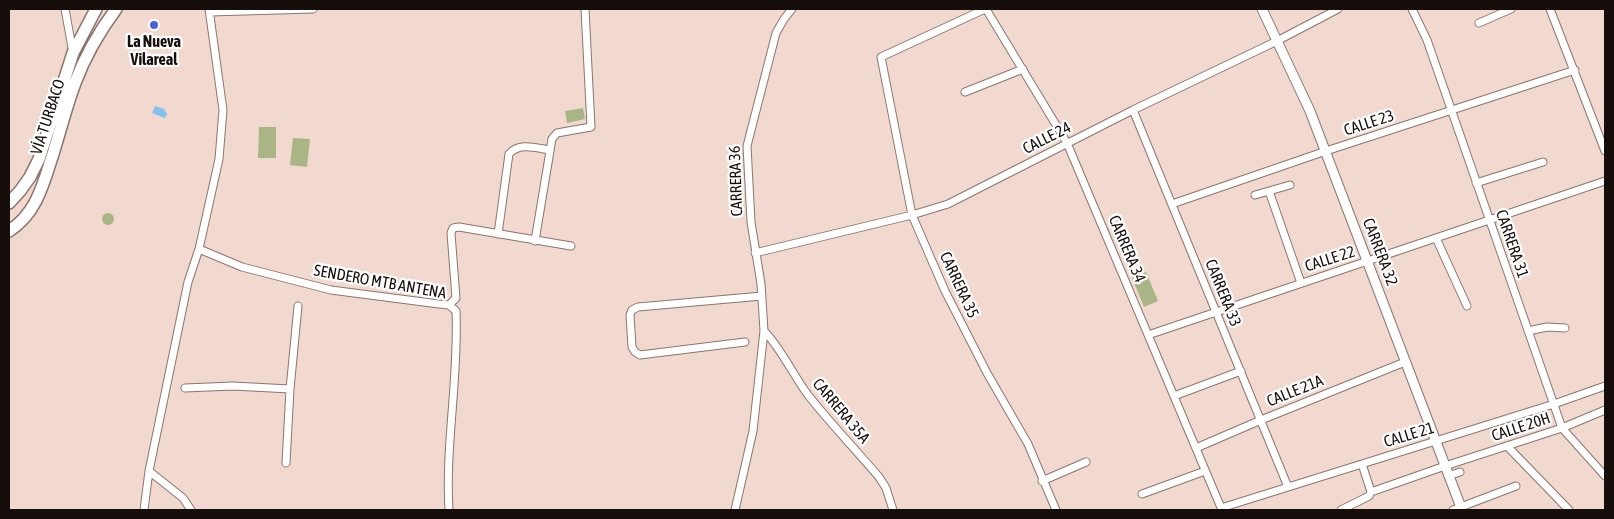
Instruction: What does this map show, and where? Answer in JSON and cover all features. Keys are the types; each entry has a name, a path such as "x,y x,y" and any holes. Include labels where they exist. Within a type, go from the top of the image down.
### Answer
{"highway":[{"name":"VÍA TURBACO","path":"9,203 30,177 39,159 73,53 96,9"},
{"name":"VÍA TURBACO","path":"9,231 26,217 39,197 84,61 102,27 116,9"}],"street":[{"path":"65,9 73,53"},
{"path":"144,510 188,282 199,249 219,160 224,110 210,10 313,9"},
{"path":"535,241 552,139 557,133 591,127 585,9"},
{"name":"CARRERA 36","path":"764,331 762,296 755,253 748,180 747,146 776,33 784,18 792,9"},
{"name":"CARRERA 35","path":"986,9 880,57 912,215 945,291 987,373 1028,444 1042,481 1056,510"},
{"name":"CARRERA 34","path":"986,9 1067,143 1221,509"},
{"name":"CARRERA 32","path":"1262,9 1310,110 1406,362 1448,476 1458,509"},
{"name":"CALLE 24","path":"755,253 912,215 948,204 1338,9"},
{"name":"CARRERA 31","path":"1412,9 1426,40 1562,428 1605,476"},
{"path":"1479,23 1511,9"},
{"path":"1550,9 1602,133 1605,152"},
{"path":"965,92 1023,69"},
{"name":"CALLE 23","path":"1172,204 1326,151 1575,70"},
{"name":"CARRERA 33","path":"1133,110 1288,487"},
{"path":"498,234 509,154 513,149 520,146 550,150"},
{"path":"1476,183 1543,162"},
{"name":"CALLE 22","path":"1148,336 1605,181"},
{"path":"1255,195 1290,184"},
{"path":"1269,191 1301,283"},
{"path":"449,306 456,298 451,233 453,228 459,227 571,246"},
{"path":"1436,238 1467,306"},
{"name":"SENDERO MTB ANTENA","path":"199,249 242,267 331,290 449,306 456,311 455,380 448,487 449,510"},
{"path":"745,342 640,355 632,347 630,315 632,310 638,307 762,296"},
{"path":"286,463 290,389 298,306"},
{"path":"1528,331 1546,327 1565,328"},
{"path":"735,510 752,431 764,331"},
{"name":"CARRERA 35A","path":"764,331 770,336 793,375 809,396 879,477 886,488 893,510"},
{"name":"CALLE 21A","path":"1196,448 1406,362"},
{"path":"1174,396 1241,371"},
{"path":"185,388 233,386 290,389"},
{"name":"CALLE 21","path":"1221,509 1554,404 1605,386"},
{"name":"CALLE 20H","path":"1341,510 1369,496 1371,492 1603,414"},
{"path":"1508,446 1569,510"},
{"path":"1042,481 1086,462"},
{"path":"1362,464 1371,492"},
{"path":"1142,494 1205,470"},
{"path":"150,471 184,498 191,510"},
{"path":"1448,476 1460,472"},
{"path":"1458,509 1516,486"}],"green space":[{"path":"583,108 585,119 567,123 565,111"},
{"path":"259,127 276,127 276,158 258,158"},
{"path":"293,138 310,139 307,167 290,165"},
{"path":"106,213 110,213 114,219 110,225 106,225 102,221 102,217"},
{"path":"1146,272 1158,301 1144,307 1132,278"}],"water":[{"path":"155,106 164,109 167,114 165,118 152,113"}],"place":[{"name":"La Nueva Vilareal","path":"154,25"}]}
